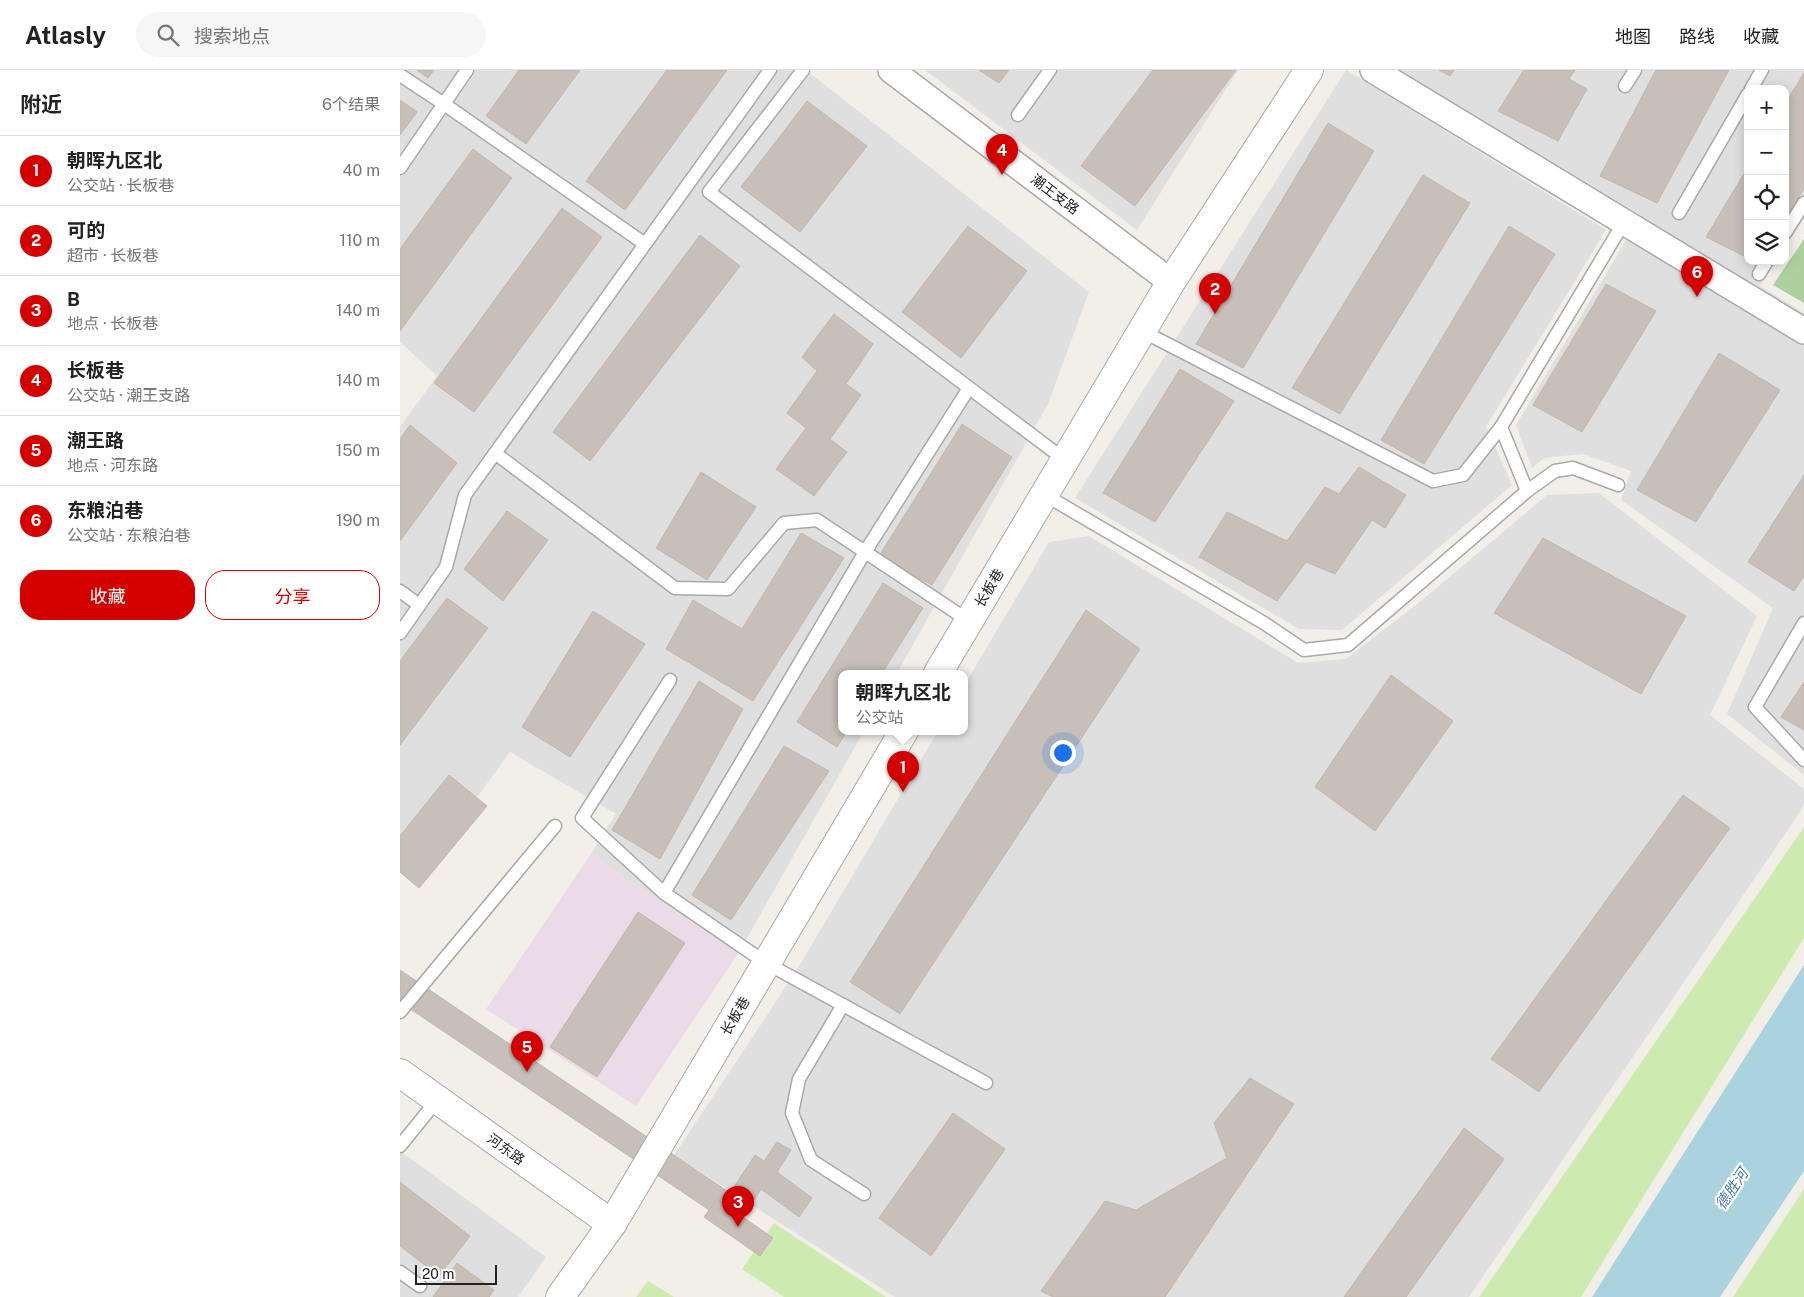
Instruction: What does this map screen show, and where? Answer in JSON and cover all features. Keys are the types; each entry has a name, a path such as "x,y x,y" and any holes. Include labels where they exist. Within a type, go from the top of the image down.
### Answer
{"street":[{"name":"长板巷","path":"940,670 1171,282 1309,70"},
{"path":"1372,70 1804,331"},
{"name":"潮王支路","path":"904,74 1171,282"},
{"name":"长板巷","path":"560,1297 612,1224 902,735"},
{"name":"河东路","path":"400,1073 612,1224"}],"lane":[{"path":"400,168 467,70"},
{"path":"400,633 446,567 464,495 770,70"},
{"path":"812,70 803,76 709,192 1065,460"},
{"path":"1018,115 1050,70"},
{"path":"1625,86 1635,70"},
{"path":"1753,85 1762,70"},
{"path":"400,75 644,244"},
{"path":"1679,213 1744,101"},
{"path":"1789,227 1804,203"},
{"path":"1142,332 1434,481 1463,475 1501,427 1624,222"},
{"path":"1759,274 1765,265"},
{"path":"664,894 865,552 969,388"},
{"path":"1501,427 1527,491"},
{"path":"495,453 675,588 728,589 784,523 817,520 969,621"},
{"path":"1044,495 1264,623 1304,650 1348,645 1527,491 1555,471 1573,468 1618,485"},
{"path":"400,591 419,606"},
{"path":"1804,623 1755,707 1804,760"},
{"path":"670,680 582,818 664,894 766,963 986,1083"},
{"path":"400,1012 555,826"},
{"path":"843,1005 799,1079 792,1113 811,1160 864,1194"},
{"path":"400,1146 438,1099"},
{"path":"400,1272 420,1286"}],"shaded area":[{"path":"400,70 806,70 1089,292 1048,404 899,670 838,670 838,735 862,735 738,954 591,854 616,814 510,752 420,876 400,861 400,427 437,376 400,342"},
{"path":"925,70 1238,70 1137,230"},
{"path":"1346,70 1606,230 1486,427 1512,485 1342,630 1299,629 1075,498"},
{"path":"1398,70 1804,70 1804,219 1789,242 1789,85 1744,85 1744,265 1773,265 1760,286 1804,313 1804,775 1727,714 1773,608 1621,500 1631,471 1583,454 1544,458 1532,468 1516,425 1641,215"},
{"path":"1599,493 1757,616 1710,715 1804,789 1804,806 1469,1297 895,1297 674,1155 795,973 936,735 968,735 968,679 1049,542 1089,536 1298,663 1346,659 1421,601 1547,495"},
{"path":"591,854 738,954 636,1106 486,1009"},
{"path":"400,1151 546,1257 518,1297 400,1297"}],"green space":[{"path":"1804,239 1804,303 1773,285 1786,265 1789,265 1789,261"},
{"path":"1804,827 1804,938 1581,1297 1479,1297"},
{"path":"1804,1189 1804,1297 1733,1297"},
{"path":"774,1223 886,1297 784,1297 742,1269"},
{"path":"648,1281 674,1297 636,1297"}],"water":[{"name":"德胜河","path":"1804,965 1804,1171 1720,1297 1592,1297"}],"building":[{"path":"417,70 434,70 428,78"},
{"path":"519,70 580,70 526,144 486,116"},
{"path":"667,70 727,70 625,210 586,181"},
{"path":"979,70 1009,70 999,83"},
{"path":"1153,70 1236,70 1135,206 1081,166"},
{"path":"1439,70 1454,70 1450,76"},
{"path":"1524,70 1575,70 1569,79 1587,89 1558,141 1498,111"},
{"path":"1656,70 1729,70 1657,203 1600,176"},
{"path":"1804,73 1804,189 1789,213 1789,130 1789,97"},
{"path":"400,100 417,112 400,135"},
{"path":"807,101 867,146 800,232 741,187"},
{"path":"1328,123 1374,151 1243,368 1196,344"},
{"path":"473,149 512,178 400,331 400,249"},
{"path":"1744,174 1744,256 1706,237"},
{"path":"1423,175 1470,203 1340,414 1292,388"},
{"path":"562,208 602,237 474,412 434,383"},
{"path":"968,226 1027,271 961,358 902,312"},
{"path":"1509,226 1555,254 1424,464 1381,440"},
{"path":"700,235 740,266 590,461 553,432"},
{"path":"1606,284 1656,311 1582,432 1533,405"},
{"path":"834,314 873,344 846,384 861,395 830,439 847,452 814,496 776,469 806,428 787,413 817,371 802,357"},
{"path":"1719,353 1780,390 1696,522 1637,490"},
{"path":"1180,369 1234,401 1155,522 1103,493"},
{"path":"962,424 1012,457 932,585 879,556"},
{"path":"410,425 457,463 400,541 400,439"},
{"path":"1359,467 1406,495 1385,528 1372,520 1335,574 1306,562 1277,601 1199,557 1227,512 1287,541 1325,487 1339,494"},
{"path":"701,472 756,507 707,580 656,548"},
{"path":"1804,475 1804,576 1794,591 1748,562"},
{"path":"507,511 548,540 503,601 464,569"},
{"path":"801,533 844,558 753,701 666,649 693,600 742,629"},
{"path":"1543,538 1686,616 1641,694 1494,613"},
{"path":"883,583 923,608 884,670 838,670 838,735 844,735 837,747 797,722"},
{"path":"447,598 488,628 400,745 400,661"},
{"path":"1086,610 1140,649 900,1014 850,982"},
{"path":"593,611 645,644 570,757 522,727"},
{"path":"1391,675 1453,721 1375,831 1315,787"},
{"path":"699,681 743,709 660,859 612,830"},
{"path":"1804,682 1804,730 1781,717"},
{"path":"784,746 829,771 731,920 692,895"},
{"path":"449,775 487,806 419,888 400,872 400,836"},
{"path":"1683,795 1730,828 1539,1092 1491,1059"},
{"path":"638,912 685,943 597,1077 550,1047"},
{"path":"400,970 730,1193 755,1155 764,1161 777,1142 791,1150 777,1172 812,1198 799,1217 761,1189 736,1228 400,1002"},
{"path":"1250,1078 1294,1104 1165,1297 1053,1297 1041,1291 1105,1201 1136,1210 1227,1158 1214,1123"},
{"path":"953,1113 1005,1149 931,1256 879,1218"},
{"path":"1464,1128 1504,1159 1406,1297 1344,1297"},
{"path":"400,1182 470,1236 439,1276 400,1246"},
{"path":"717,1199 773,1238 760,1256 704,1217"},
{"path":"457,1263 494,1290 489,1297 433,1297"}],"place":[{"name":"长板巷","path":"1002,175"},
{"name":"东粮泊巷","path":"1697,297"},
{"name":"可的","path":"1215,314"},
{"name":"朝晖九区北","path":"903,792"},
{"name":"潮王路","path":"527,1072"},
{"name":"B","path":"738,1227"}]}
